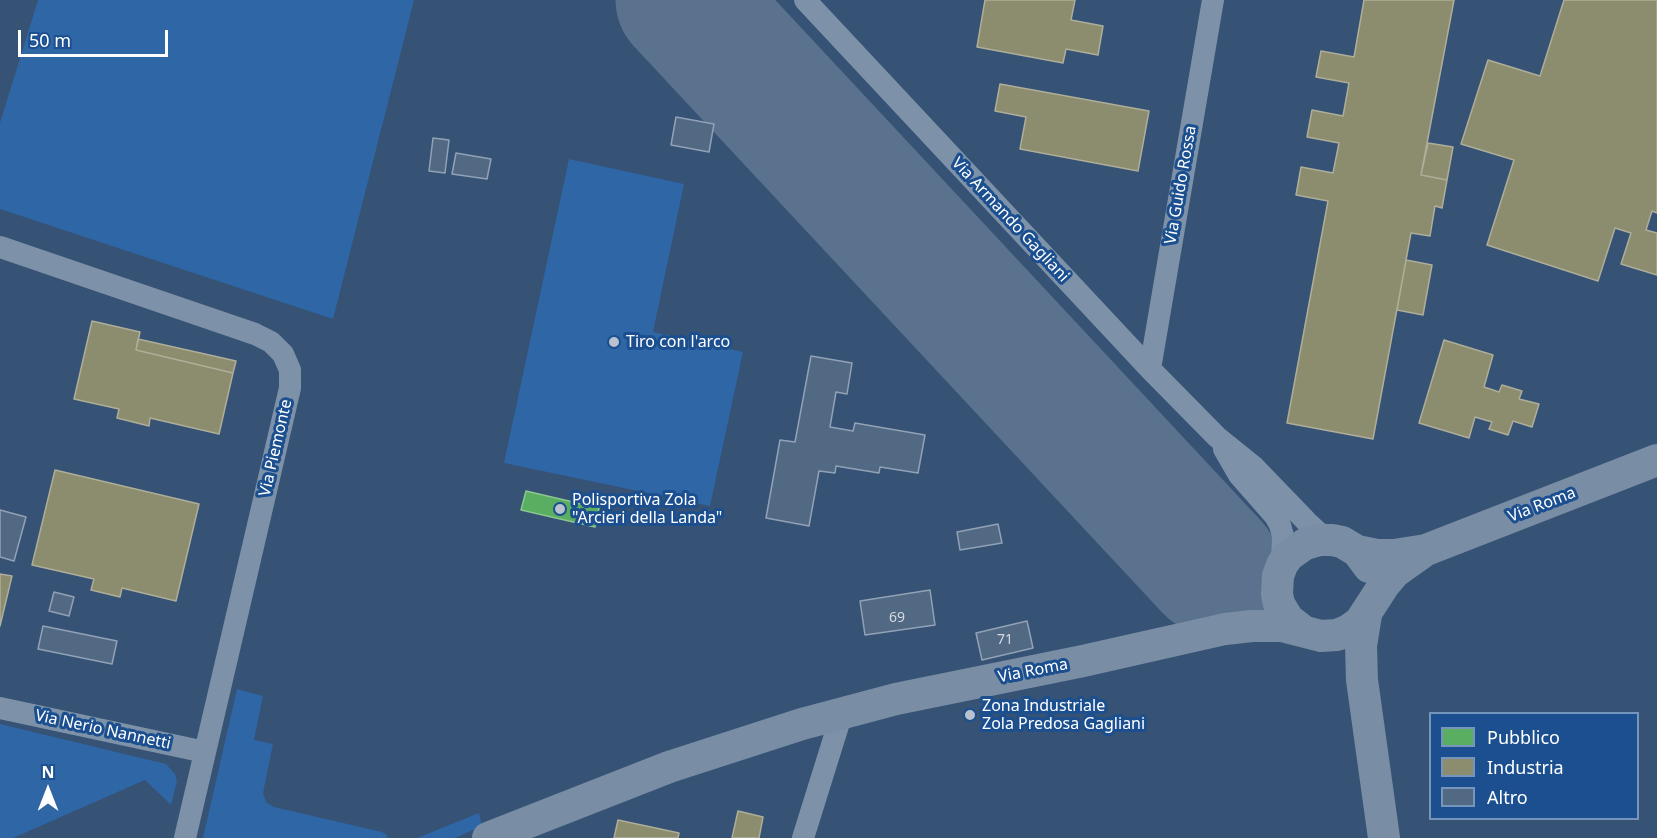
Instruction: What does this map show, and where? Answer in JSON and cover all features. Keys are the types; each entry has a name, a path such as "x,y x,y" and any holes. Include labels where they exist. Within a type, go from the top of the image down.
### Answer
{"street":[{"name":"Via Armando Gagliani","path":"805,0 1150,369 1217,437 1253,466 1306,522 1319,532 1344,545"},
{"name":"Via Guido Rossa","path":"1150,369 1213,0"},
{"name":"Via Piemonte","path":"0,247 255,334 272,342 283,354 290,370 291,388 185,838"},
{"name":"Via Armando Gagliani","path":"1217,437 1239,475 1275,516 1280,525 1283,536 1279,580"},
{"name":"Via Roma","path":"1225,630 1259,614 1270,605 1288,556 1305,544 1319,540 1377,555 1394,555 1426,549 1657,460"},
{"path":"1344,545 1365,559 1372,573 1374,587 1361,646 1362,680 1384,838"},
{"name":"Via Roma","path":"488,838 669,766 802,724 896,699 1252,626 1282,626 1321,636 1337,635 1360,622 1395,572 1426,549"},
{"path":"1279,580 1279,604 1288,619 1335,648 1350,661 1362,680"},
{"name":"Via Nerio Nannetti","path":"0,708 206,752"},
{"path":"803,838 842,713"}],"shaded area":[{"path":"38,0 414,0 333,319 0,209 0,123"},
{"name":"Tiro con l'arco","path":"569,159 684,184 653,332 743,352 710,506 504,463"},
{"path":"237,689 263,696 254,740 273,744 263,793 266,802 274,807 382,832 388,838 203,838"},
{"path":"0,724 166,764 175,774 177,781 171,805 145,780 13,838 0,838"},
{"path":"479,813 482,826 455,838 417,838"}],"building: Pubblico":[{"name":"Polisportiva Zola \"Arcieri della Landa\"","path":"526,491 599,508 595,527 521,510"}],"building: Industria":[{"path":"985,0 1075,0 1071,20 1103,26 1098,55 1066,49 1063,63 977,47"},
{"path":"1364,0 1454,0 1421,175 1447,180 1442,208 1435,206 1430,236 1411,233 1373,439 1287,423 1328,201 1296,195 1301,167 1333,173 1339,143 1307,137 1312,110 1343,116 1349,83 1316,77 1321,51 1354,57"},
{"path":"1564,0 1657,0 1657,213 1652,211 1646,230 1657,233 1657,275 1621,264 1631,233 1615,228 1598,281 1487,245 1514,160 1461,144 1488,60 1540,76"},
{"path":"1000,84 1149,111 1138,171 1020,149 1026,117 995,111"},
{"path":"1428,143 1453,147 1447,180 1421,175"},
{"path":"1406,260 1432,265 1423,315 1397,310"},
{"path":"92,321 140,332 136,350 233,373 219,434 150,418 149,426 117,418 119,409 74,399"},
{"path":"138,339 236,361 233,373 136,350"},
{"path":"1444,340 1493,355 1484,387 1499,392 1502,385 1522,391 1519,399 1539,404 1532,427 1513,421 1508,435 1489,429 1492,422 1475,417 1469,438 1419,423"},
{"path":"55,470 199,504 176,601 122,588 120,597 91,590 94,579 32,565"},
{"path":"0,574 12,576 0,626"},
{"path":"738,811 763,817 759,838 732,838"},
{"path":"618,820 679,833 678,838 614,838"}],"building: Altro":[{"path":"676,117 714,124 709,152 671,145"},
{"path":"433,138 449,140 445,173 429,171"},
{"path":"456,153 491,159 487,179 452,174"},
{"path":"811,356 852,363 847,394 836,392 830,427 853,431 855,423 925,435 918,473 880,467 879,473 836,466 835,473 819,471 809,526 766,518 780,440 795,442"},
{"path":"0,510 26,517 14,561 0,557"},
{"path":"998,524 1002,543 960,550 957,532"},
{"path":"930,590 935,625 865,635 860,601"},
{"path":"54,592 74,597 69,616 49,611"},
{"path":"1027,621 1033,648 982,660 976,633"},
{"path":"43,626 117,641 112,664 38,649"}],"runway":[{"path":"683,0 1212,567"}],"place":[{"name":"Tiro con l'arco","path":"614,342"},
{"name":"Polisportiva Zola \"Arcieri della Landa\"","path":"560,509"},
{"name":"Zona Industriale Zola Predosa Gagliani","path":"970,715"}]}
